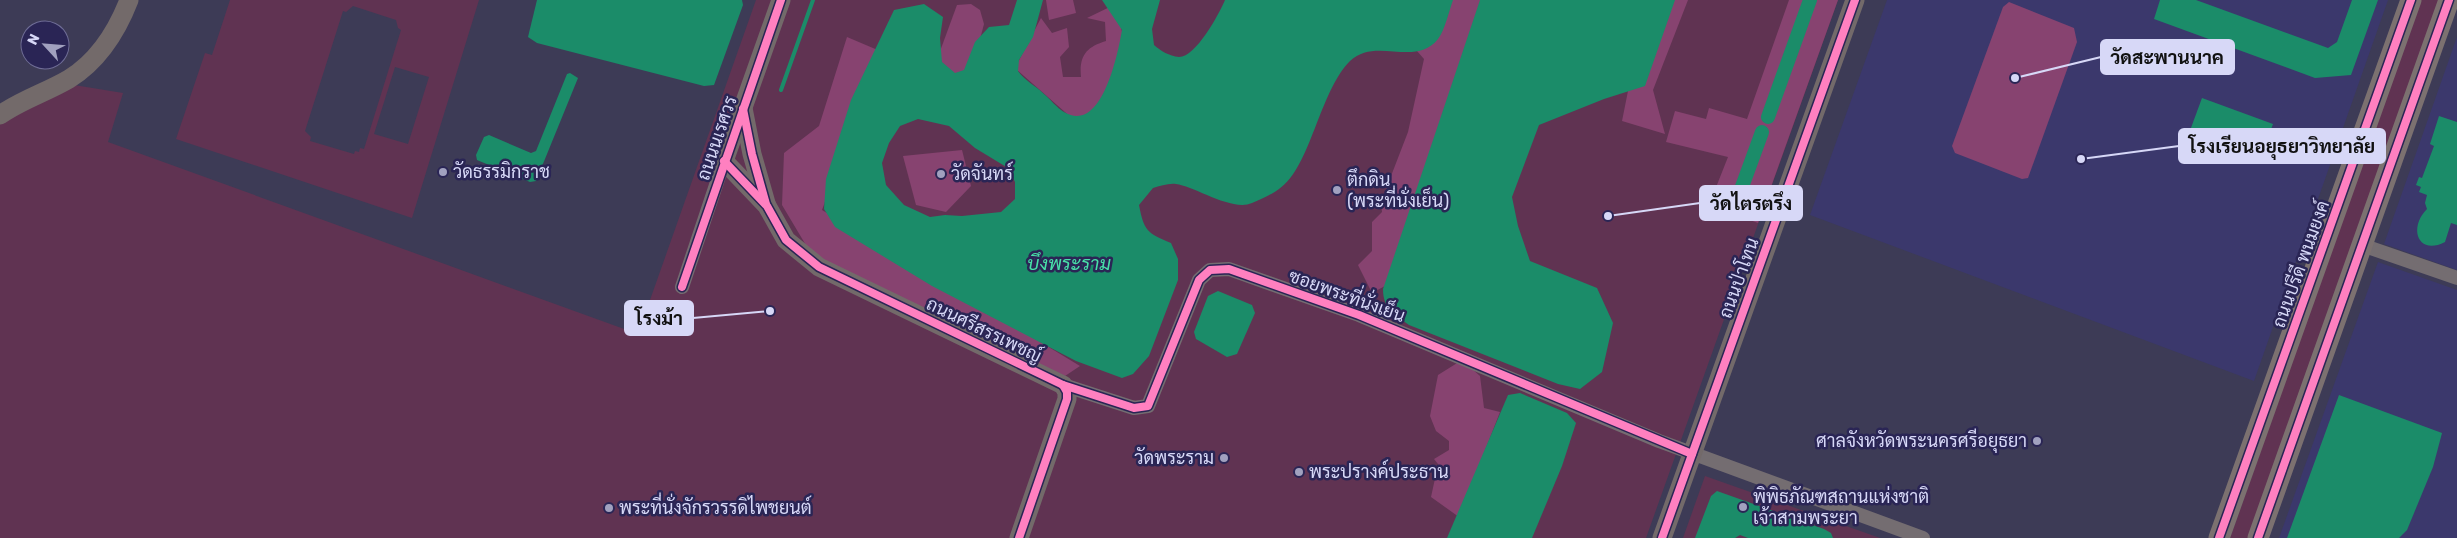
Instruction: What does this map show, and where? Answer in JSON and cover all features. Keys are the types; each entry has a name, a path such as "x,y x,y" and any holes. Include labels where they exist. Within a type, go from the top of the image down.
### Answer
{"main road":[{"name":"ถนนปรีดี พนมยงค์","path":"2220,538 2411,0"},
{"path":"2258,538 2449,0"}],"street":[{"path":"0,115 70,78 89,63 111,38 128,0"},
{"name":"ถนนนเรศวร","path":"682,287 781,0"},
{"name":"ถนนป่าโทน","path":"1662,538 1855,0"},
{"name":"ถนนศรีสรรเพชญ์","path":"743,108 752,154 767,206 786,240 819,267 1063,385"},
{"name":"ถนนศรีสรรเพชญ์","path":"724,161 767,206"},
{"path":"2362,244 2457,278"},
{"name":"ซอยพระที่นั่งเย็น","path":"1063,385 1134,408 1148,406 1198,280 1210,270 1229,269 1359,315 1692,454"},
{"path":"1019,538 1067,399 1067,392 1063,385"},
{"path":"1692,454 1923,538"}],"shaded area":[{"path":"230,0 479,0 412,218 176,139 205,53 212,55","holes":["353,6 396,20 398,28 401,30 364,149 360,148 359,152 355,151 354,154 310,141 311,137 305,131 343,11 346,12","395,67 429,77 408,144 374,134"]},
{"path":"756,0 1838,0 1646,538 0,538 0,124 29,106 74,85 123,93 108,142 638,334"},
{"path":"1046,0 1073,0 1076,13 1049,20"},
{"path":"1437,0 1494,0 1408,257 1393,260 1396,280 1372,293 1358,265 1372,251 1372,222 1382,212 1381,202 1408,132 1424,59 1417,51"},
{"path":"1663,0 1688,0 1653,90 1665,134 1622,121 1628,91"},
{"path":"1789,0 1838,0 1758,223 1709,205 1728,157 1666,142 1675,111 1706,119 1709,108 1747,119"},
{"path":"1887,0 2388,0 2254,381 1810,215"},
{"path":"2420,0 2439,0 2249,538 2230,538"},
{"path":"2009,2 2074,28 2077,42 2028,178 2022,179 1955,153 1952,146 2003,7"},
{"path":"971,4 980,10 984,24 974,62 956,80 944,75 939,54 957,5"},
{"path":"1116,4 1127,55 1098,111 1074,120 1015,68 1041,18 1052,33 1067,28 1069,47 1060,57 1063,77 1081,77 1081,63 1085,53 1093,46 1106,41 1105,22 1087,18"},
{"path":"847,37 880,51 822,210 1080,366 1065,376 813,257 782,205 784,153 819,126"},
{"path":"2457,37 2457,270 2384,244"},
{"path":"962,150 971,186 946,212 916,205 903,156"},
{"path":"2378,262 2457,290 2457,538 2279,538"},
{"path":"1462,360 1480,376 1484,408 1500,412 1459,517 1431,497 1436,474 1445,473 1434,459 1449,450 1449,441 1436,431 1430,416 1438,375"},
{"name":"พิพิธภัณฑสถานแห่งชาติ เจ้าสามพระยา","path":"1705,476 1880,538 1683,538"}],"water":[{"path":"537,0 742,0 743,5 714,85 704,86 537,43 528,37"},
{"name":"บึงพระราม","path":"1017,0 1043,0 1033,37 1019,60 1018,71 1061,110 1077,116 1089,112 1098,102 1106,88 1117,56 1122,30 1102,0 1160,0 1152,29 1154,45 1165,53 1179,57 1186,55 1199,43 1218,15 1225,0 1453,0 1445,26 1438,39 1429,47 1407,52 1371,51 1360,54 1350,61 1339,74 1330,91 1299,164 1290,178 1273,193 1244,205 1224,201 1176,184 1167,184 1153,188 1139,205 1141,214 1148,230 1171,243 1178,259 1178,280 1149,356 1133,374 1122,378 1076,361 932,286 835,227 824,209 826,179 851,100 894,10 924,4 943,17 940,38 942,62 955,73 964,70 975,42 989,27 1009,25","holes":["918,119 949,126 975,148 1008,168 1015,182 1015,199 1001,212 930,217 904,205 886,185 882,163 889,143 900,126"]},
{"path":"1480,0 1675,0 1645,86 1604,99 1539,125 1512,197 1518,226 1530,261 1597,288 1613,323 1602,372 1580,389 1558,384 1409,325 1390,310 1385,302 1383,289"},
{"path":"2160,0 2196,0 2328,48 2337,42 2352,0 2378,0 2351,75 2315,78 2154,19"},
{"path":"570,73 578,78 536,181 530,182 477,160 476,155 484,137 489,135 531,153 536,151 567,74"},
{"path":"2202,98 2273,124 2259,162 2188,136"},
{"path":"2439,116 2457,122 2457,225 2451,223 2445,242 2428,245 2422,243 2417,231 2421,216 2427,209 2425,203 2427,195 2419,192 2421,187 2416,185 2419,177 2422,178 2434,146 2430,144"},
{"path":"1218,291 1252,305 1255,313 1237,354 1227,357 1196,339 1194,332 1208,296"},
{"path":"1520,393 1567,413 1576,423 1562,466 1532,538 1447,538 1508,395"},
{"path":"2339,395 2442,433 2433,467 2407,530 2399,538 2287,538"},
{"path":"1717,491 1824,529 1831,533 1833,538 1748,538 1740,535 1735,538 1695,538 1711,496"}],"waterway":[{"path":"781,90 813,0"},
{"path":"1768,117 1810,0"},
{"path":"1735,206 1762,132"}],"cycle path":[{"path":"682,287 781,0"},
{"path":"1662,538 1855,0"},
{"path":"2219,538 2411,0"},
{"path":"2258,538 2449,0"},
{"path":"743,109 752,154 766,204"},
{"path":"724,161 767,206 786,240 819,267 1063,385 1067,392 1067,399 1019,538"},
{"path":"1063,385 1134,408 1148,406 1199,280 1210,270 1229,269 1359,315 1692,454"}],"place":[{"name":"วัดสะพานนาค","path":"2015,78"},
{"name":"โรงเรียนอยุธยาวิทยาลัย","path":"2081,159"},
{"name":"วัดธรรมิกราช","path":"443,172"},
{"name":"วัดจันทร์","path":"941,174"},
{"name":"ตึกดิน (พระที่นั่งเย็น)","path":"1337,190"},
{"name":"วัดไตรตรึง","path":"1608,216"},
{"name":"โรงม้า","path":"770,311"},
{"name":"ศาลจังหวัดพระนครศรีอยุธยา","path":"2037,441"},
{"name":"วัดพระราม","path":"1224,458"},
{"name":"พระปรางค์ประธาน","path":"1299,472"},
{"name":"พิพิธภัณฑสถานแห่งชาติ เจ้าสามพระยา","path":"1743,507"},
{"name":"พระที่นั่งจักรวรรดิไพชยนต์","path":"609,508"}]}
